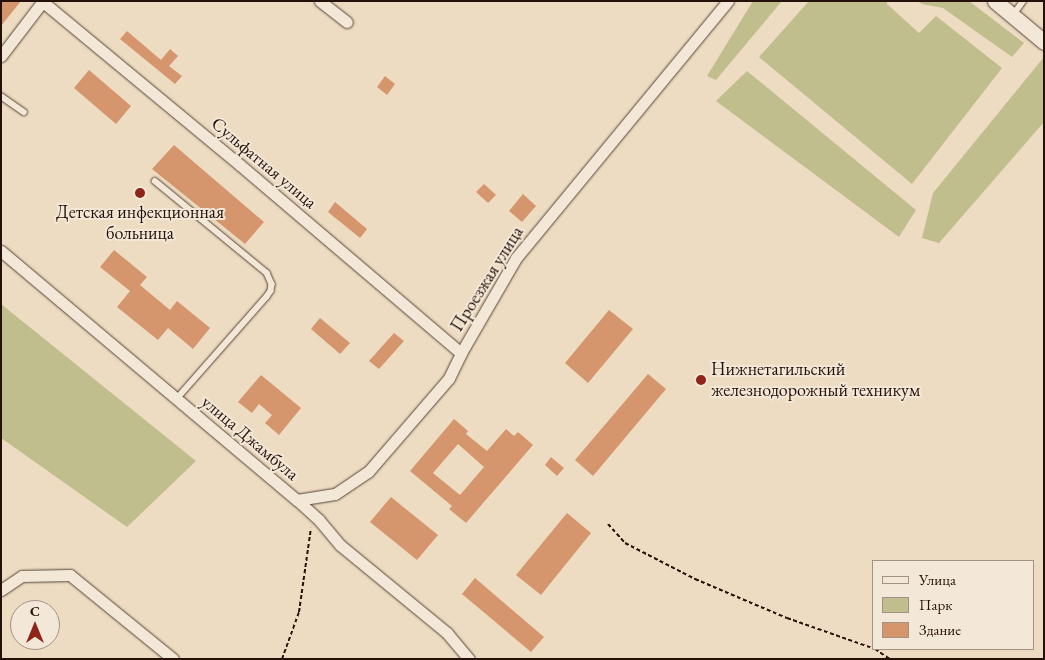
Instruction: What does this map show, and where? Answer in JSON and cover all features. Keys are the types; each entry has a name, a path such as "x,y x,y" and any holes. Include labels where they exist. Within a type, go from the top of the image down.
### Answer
{"street":[{"path":"320,1 347,22"},
{"name":"Проезжая улица","path":"297,500 335,494 368,472 450,378 461,353 516,258 728,1"},
{"path":"995,1 1044,42"},
{"path":"1,56 43,2"},
{"name":"Сульфатная улица","path":"43,2 240,165 461,353"},
{"name":"улица Джамбула","path":"1,251 297,500 319,520 340,545 446,633 468,659"},
{"path":"1,590 22,576 70,575 173,659"}],"lane":[{"path":"1012,15 1024,1"},
{"path":"1,96 24,112"},
{"path":"155,181 267,273 272,284 271,291 267,297 177,399"}],"path":[{"path":"282,659 299,612 302,574 308,556 311,525 319,520"},
{"path":"608,524 625,542 695,579 787,618 872,648"},
{"path":"876,650 890,659"}],"green space":[{"path":"753,1 782,1 716,80 707,76"},
{"path":"809,1 887,1 887,4 919,33 936,16 1002,68 912,184 759,57"},
{"path":"917,1 969,1 1024,43 1012,57 943,8 922,4"},
{"path":"1044,57 1044,122 939,243 922,238 933,193"},
{"path":"747,71 916,210 899,237 716,101"},
{"path":"1,304 196,461 127,527 1,438"}],"building":[{"path":"1,1 21,1 1,26"},
{"path":"127,31 161,60 170,49 178,56 169,66 182,76 175,84 120,39"},
{"path":"89,70 131,106 116,124 74,88"},
{"path":"385,76 395,84 387,95 377,87"},
{"path":"174,145 264,222 245,244 152,169"},
{"path":"484,184 496,195 488,203 476,192"},
{"path":"523,194 536,206 522,222 509,211"},
{"path":"335,202 367,229 360,238 328,212"},
{"path":"114,250 147,277 140,285 170,310 177,301 210,328 193,349 168,328 158,340 117,307 130,291 100,267"},
{"path":"609,310 633,329 588,383 565,363"},
{"path":"320,318 350,343 340,354 311,329"},
{"path":"394,333 404,341 379,369 369,361"},
{"path":"648,374 666,389 593,476 575,460"},
{"path":"261,375 301,408 279,435 265,423 272,415 259,404 252,413 238,402"},
{"path":"454,419 468,431 466,434 487,451 506,429 514,436 518,432 533,445 466,523 449,509 452,506 410,471","holes":["458,444 484,467 460,495 433,473"]},
{"path":"551,457 564,468 557,476 545,465"},
{"path":"391,497 438,535 417,560 370,522"},
{"path":"567,513 591,533 541,595 516,575"},
{"path":"475,578 544,637 531,652 462,594"}],"place":[{"name":"Детская инфекционная больница","path":"140,193"},
{"name":"Нижнетагильский железнодорожный техникум","path":"701,380"}]}
